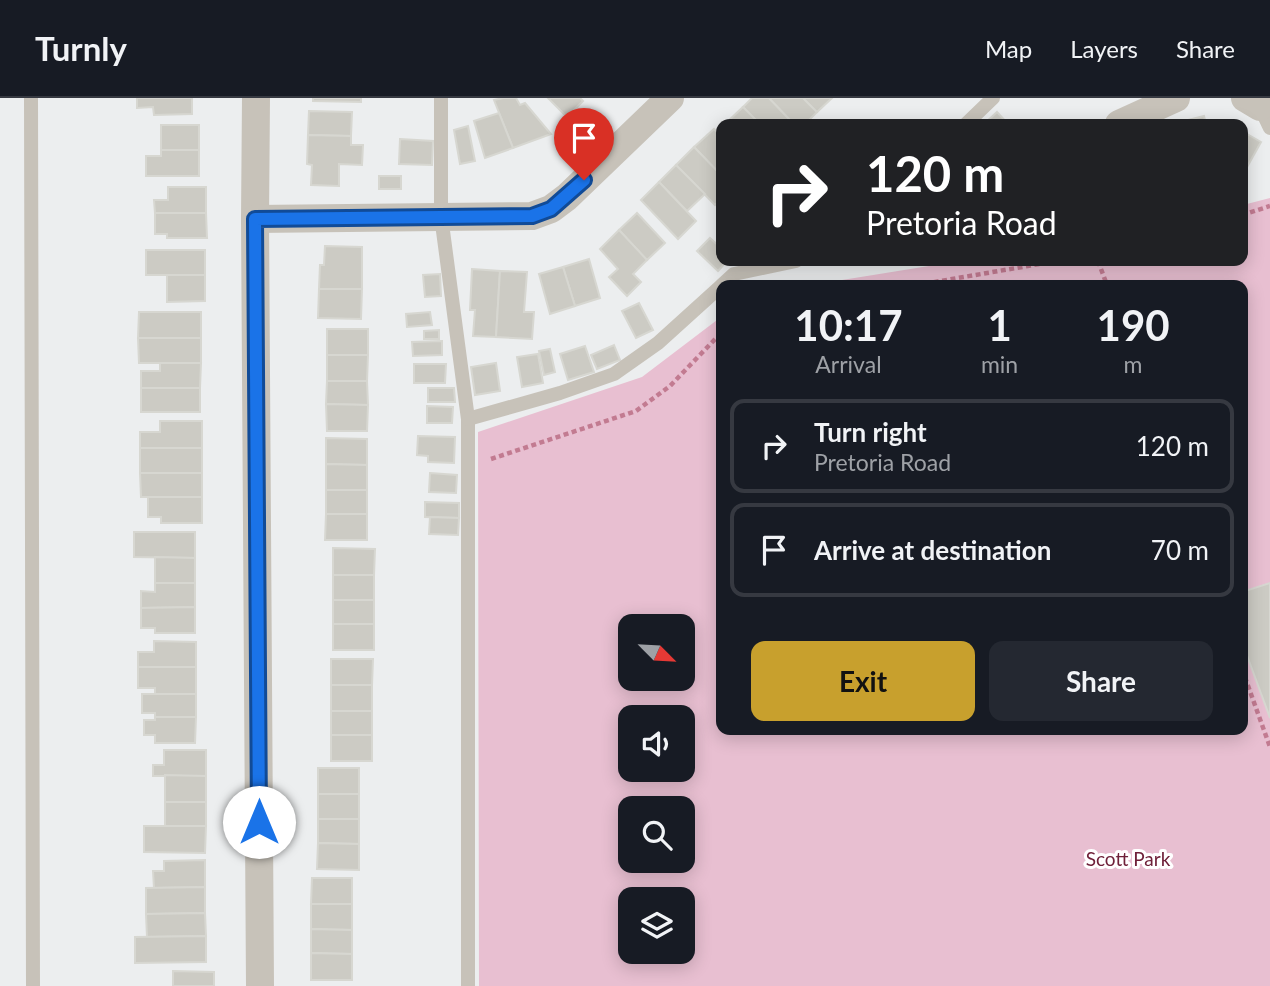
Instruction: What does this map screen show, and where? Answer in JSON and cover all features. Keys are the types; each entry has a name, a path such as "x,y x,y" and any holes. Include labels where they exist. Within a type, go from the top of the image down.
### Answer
{"street":[{"path":"256,98 260,986"},
{"path":"255,219 532,216 551,209 567,197 670,98"},
{"path":"1130,119 1177,98"}],"lane":[{"path":"32,98 33,986"},
{"path":"441,98 441,216 468,419 468,986"},
{"path":"971,119 993,98"},
{"path":"728,280 734,274 772,266"},
{"path":"468,419 560,393 614,374 658,343 716,291"}],"path":[{"path":"1248,213 1270,206"},
{"path":"946,280 1028,266"},
{"path":"491,459 636,411 670,386 716,338"},
{"path":"1248,686 1270,747"}],"green space":[{"name":"Scott Park","path":"1270,198 1270,986 479,986 478,432 642,377 716,321 716,735 1248,735 1248,280 842,280 929,266 1248,266 1248,204"}],"building":[{"path":"137,98 192,98 192,114 154,115 153,107 137,108"},
{"path":"313,98 361,98 361,102 313,101"},
{"path":"516,98 520,105 525,103 551,134 513,148 494,100"},
{"path":"548,98 580,98 583,101 567,117"},
{"path":"752,98 769,98 789,119 755,119 743,107"},
{"path":"769,98 803,98 817,112 810,119 789,119"},
{"path":"803,98 832,98 817,112"},
{"path":"743,107 755,119 730,119"},
{"path":"309,111 352,112 351,136 308,135"},
{"path":"997,112 1003,119 989,119"},
{"path":"499,113 513,148 485,158 474,121"},
{"path":"161,125 199,125 199,150 161,150"},
{"path":"468,126 475,161 460,164 454,130"},
{"path":"714,129 716,131 716,170 694,147"},
{"path":"1248,134 1261,142 1248,165"},
{"path":"308,135 351,136 351,145 363,145 362,165 339,164 339,186 311,185 312,165 307,164"},
{"path":"400,139 433,141 432,165 399,164"},
{"path":"694,147 716,170 715,205 676,165"},
{"path":"161,150 199,150 199,176 146,176 146,156 161,156"},
{"path":"676,165 705,194 687,211 659,182"},
{"path":"379,176 401,176 401,189 379,189"},
{"path":"659,182 696,221 678,239 641,200"},
{"path":"168,187 206,187 206,213 155,213 154,200 168,200"},
{"path":"155,213 206,213 207,238 167,238 167,234 155,234"},
{"path":"637,213 665,243 647,260 619,230"},
{"path":"619,230 647,260 633,274 641,282 627,296 609,277 618,269 600,249"},
{"path":"710,238 716,243 716,266 722,266 718,271 697,251"},
{"path":"325,246 362,247 362,289 319,289 320,265 324,265"},
{"path":"146,250 205,250 205,275 146,275"},
{"path":"589,259 600,298 575,306 563,267"},
{"path":"563,267 575,306 550,314 539,274"},
{"path":"472,269 500,271 496,337 473,336 475,310 470,310"},
{"path":"500,271 527,272 524,312 534,312 532,339 496,337"},
{"path":"440,274 441,296 425,297 423,275"},
{"path":"167,275 205,275 205,301 167,302"},
{"path":"319,289 362,289 361,319 318,318"},
{"path":"639,303 653,330 636,338 622,311"},
{"path":"139,312 201,312 201,338 138,338"},
{"path":"430,312 432,325 407,327 406,314"},
{"path":"327,329 368,329 368,355 327,355"},
{"path":"439,330 439,339 424,339 424,331"},
{"path":"138,338 201,338 201,363 139,363"},
{"path":"442,341 442,355 413,356 412,342"},
{"path":"614,345 620,360 597,369 591,355"},
{"path":"585,346 594,372 568,380 560,354"},
{"path":"550,349 555,372 544,375 539,351"},
{"path":"538,354 543,383 522,387 517,357"},
{"path":"327,355 368,355 367,381 327,381"},
{"path":"160,363 201,363 200,388 141,388 141,371 160,371"},
{"path":"496,363 500,391 475,395 471,367"},
{"path":"414,364 446,364 445,383 414,383"},
{"path":"327,381 367,381 368,405 326,404"},
{"path":"141,388 200,388 200,412 141,412"},
{"path":"428,388 454,388 455,402 428,402"},
{"path":"326,404 368,405 367,431 327,431"},
{"path":"427,406 453,407 452,423 427,423"},
{"path":"160,421 202,421 202,448 140,448 140,432 160,432"},
{"path":"418,436 455,437 454,463 428,462 428,456 417,455"},
{"path":"326,438 367,439 367,465 326,464"},
{"path":"140,448 202,448 202,473 140,473"},
{"path":"326,464 367,465 367,490 326,490"},
{"path":"140,473 202,473 202,497 141,497"},
{"path":"430,473 457,475 456,493 429,492"},
{"path":"326,490 367,490 367,514 326,514"},
{"path":"148,497 202,497 202,523 161,523 161,517 148,517"},
{"path":"425,502 459,503 459,518 425,517"},
{"path":"326,514 367,514 367,540 325,540"},
{"path":"430,517 459,518 458,535 429,534"},
{"path":"134,532 195,532 195,558 134,557"},
{"path":"333,548 375,549 374,575 333,575"},
{"path":"155,557 195,558 195,583 155,583"},
{"path":"333,575 374,575 374,600 333,600"},
{"path":"155,583 195,583 195,607 141,608 141,591 155,592"},
{"path":"1270,583 1270,718 1248,658 1248,590"},
{"path":"333,600 374,600 374,624 333,624"},
{"path":"195,607 195,633 155,633 155,628 141,628 141,608"},
{"path":"333,624 374,624 374,650 333,650"},
{"path":"154,641 196,642 196,667 138,667 138,652 154,652"},
{"path":"331,659 373,659 372,685 331,685"},
{"path":"138,667 196,667 196,694 155,694 155,688 138,688"},
{"path":"331,685 372,685 372,711 331,711"},
{"path":"142,694 196,694 196,717 155,717 155,713 142,713"},
{"path":"331,711 372,711 372,735 331,735"},
{"path":"155,717 196,717 195,743 155,743 155,735 144,735 144,720 155,720"},
{"path":"331,735 372,735 372,761 331,761"},
{"path":"164,750 206,750 206,776 153,776 153,765 164,765"},
{"path":"318,768 359,768 359,794 318,794"},
{"path":"165,775 206,776 206,802 165,802"},
{"path":"318,794 359,794 359,819 318,819"},
{"path":"165,802 206,802 206,826 165,826"},
{"path":"318,819 359,819 359,844 318,843"},
{"path":"144,826 206,826 205,853 144,852"},
{"path":"318,843 359,844 359,870 317,869"},
{"path":"205,860 205,887 154,888 153,871 164,871 164,861"},
{"path":"312,878 352,878 352,904 311,904"},
{"path":"205,887 205,913 146,914 146,888"},
{"path":"311,904 352,904 352,930 311,929"},
{"path":"205,913 206,936 147,937 146,914"},
{"path":"311,929 352,930 352,954 311,953"},
{"path":"206,936 206,962 135,963 135,937"},
{"path":"311,953 352,954 352,980 311,980"},
{"path":"173,971 214,972 214,986 173,986"}],"route":[{"path":"259,822 255,219 532,216 551,209 584,180"}]}
